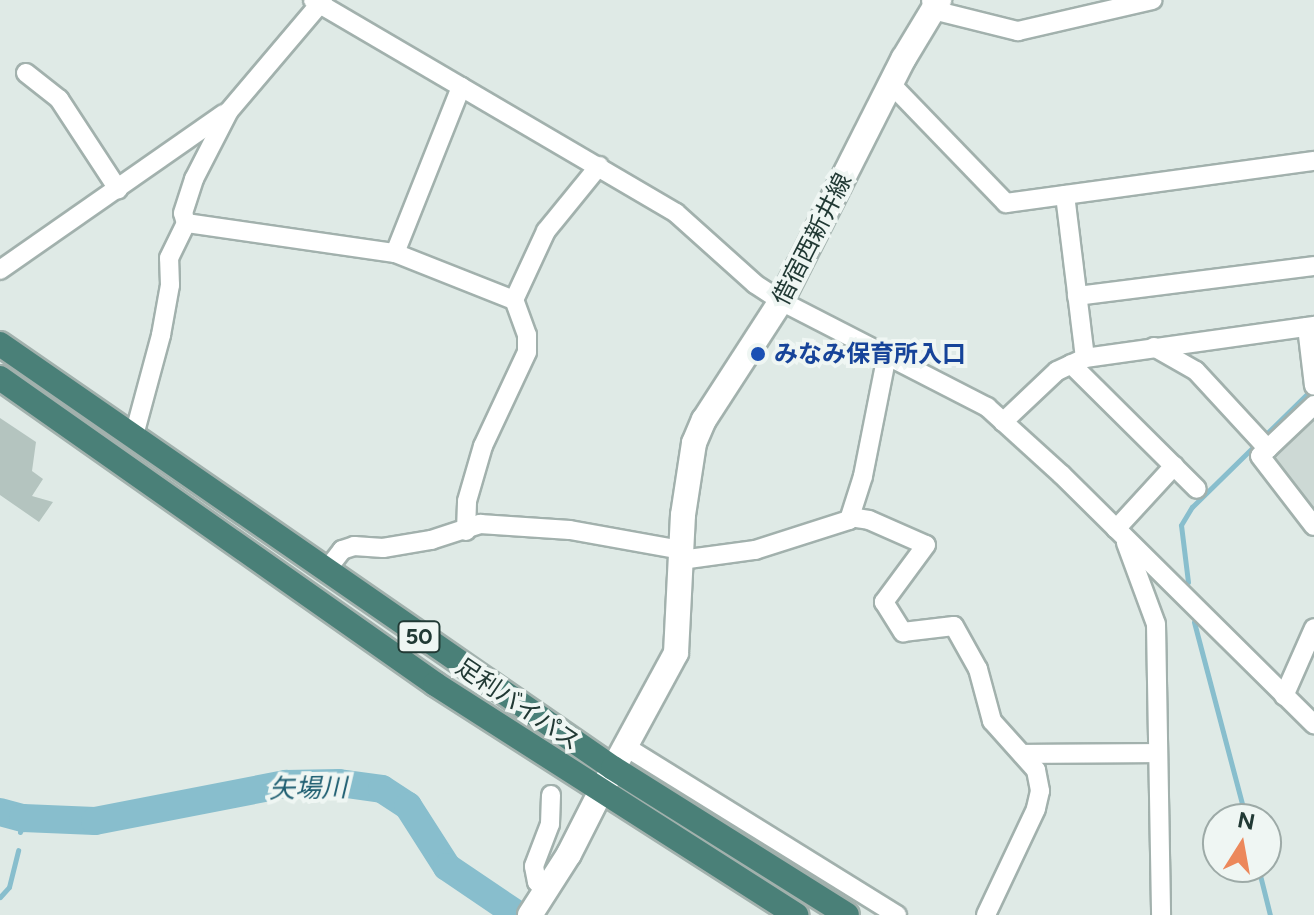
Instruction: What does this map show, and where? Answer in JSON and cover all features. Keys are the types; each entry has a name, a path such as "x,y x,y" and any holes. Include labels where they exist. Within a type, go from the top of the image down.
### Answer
{"highway":[{"name":"足利バイパス","path":"0,344 325,572 613,768 847,915"},
{"name":"足利バイパス","path":"0,378 435,684 600,793 796,915"}],"main road":[{"name":"借宿西新井線","path":"537,904 676,653 685,489 694,443 704,420 781,301 890,83 935,3"}],"street":[{"path":"935,3 1018,31 1152,0"},
{"path":"133,439 161,335 170,285 169,258 186,223 183,213 194,179 229,111 318,2 676,213 755,284 781,301 987,407 1314,724"},
{"path":"26,73 59,99 89,139 118,189"},
{"path":"890,83 1006,203 1314,161"},
{"path":"395,253 461,87"},
{"path":"0,270 229,111"},
{"path":"466,531 467,501 483,446 527,352 527,335 514,300 546,231 599,166"},
{"path":"1065,195 1077,296 1078,361 1197,489"},
{"path":"186,223 395,253 514,300"},
{"path":"1077,296 1314,266"},
{"path":"1003,422 1057,371 1078,361 1154,347 1310,326 1314,386"},
{"path":"1154,347 1196,371 1268,449"},
{"path":"325,572 342,550 354,546 383,548 466,531 480,524 570,530 681,555 755,550 849,520 863,476 887,355"},
{"path":"1314,405 1260,456 1314,526"},
{"path":"1120,533 1174,466"},
{"path":"850,517 869,520 926,545 884,602 903,632 954,626 978,669 992,721 1036,770 1040,791 1036,809 986,915"},
{"path":"1120,533 1156,624 1161,915"},
{"path":"1284,696 1314,628"},
{"path":"626,747 897,915"},
{"path":"1022,754 1158,753"},
{"path":"537,904 534,866 550,824 551,795"}],"shaded area":[{"path":"1314,411 1314,512 1270,452"}],"building":[{"path":"0,418 36,442 32,471 43,479 32,496 53,502 39,522 0,495"}],"waterway":[{"path":"1263,437 1313,388"},
{"path":"1188,582 1181,525 1192,507 1256,444"},
{"path":"1194,622 1242,803"},
{"name":"矢場川","path":"0,812 23,818 95,821 286,784 339,783 382,789 408,806 447,867 518,915"},
{"path":"20,832 23,818"},
{"path":"0,897 9,887 18,850"},
{"path":"1262,883 1270,915"}],"place":[{"name":"みなみ保育所入口","path":"758,354"}]}
